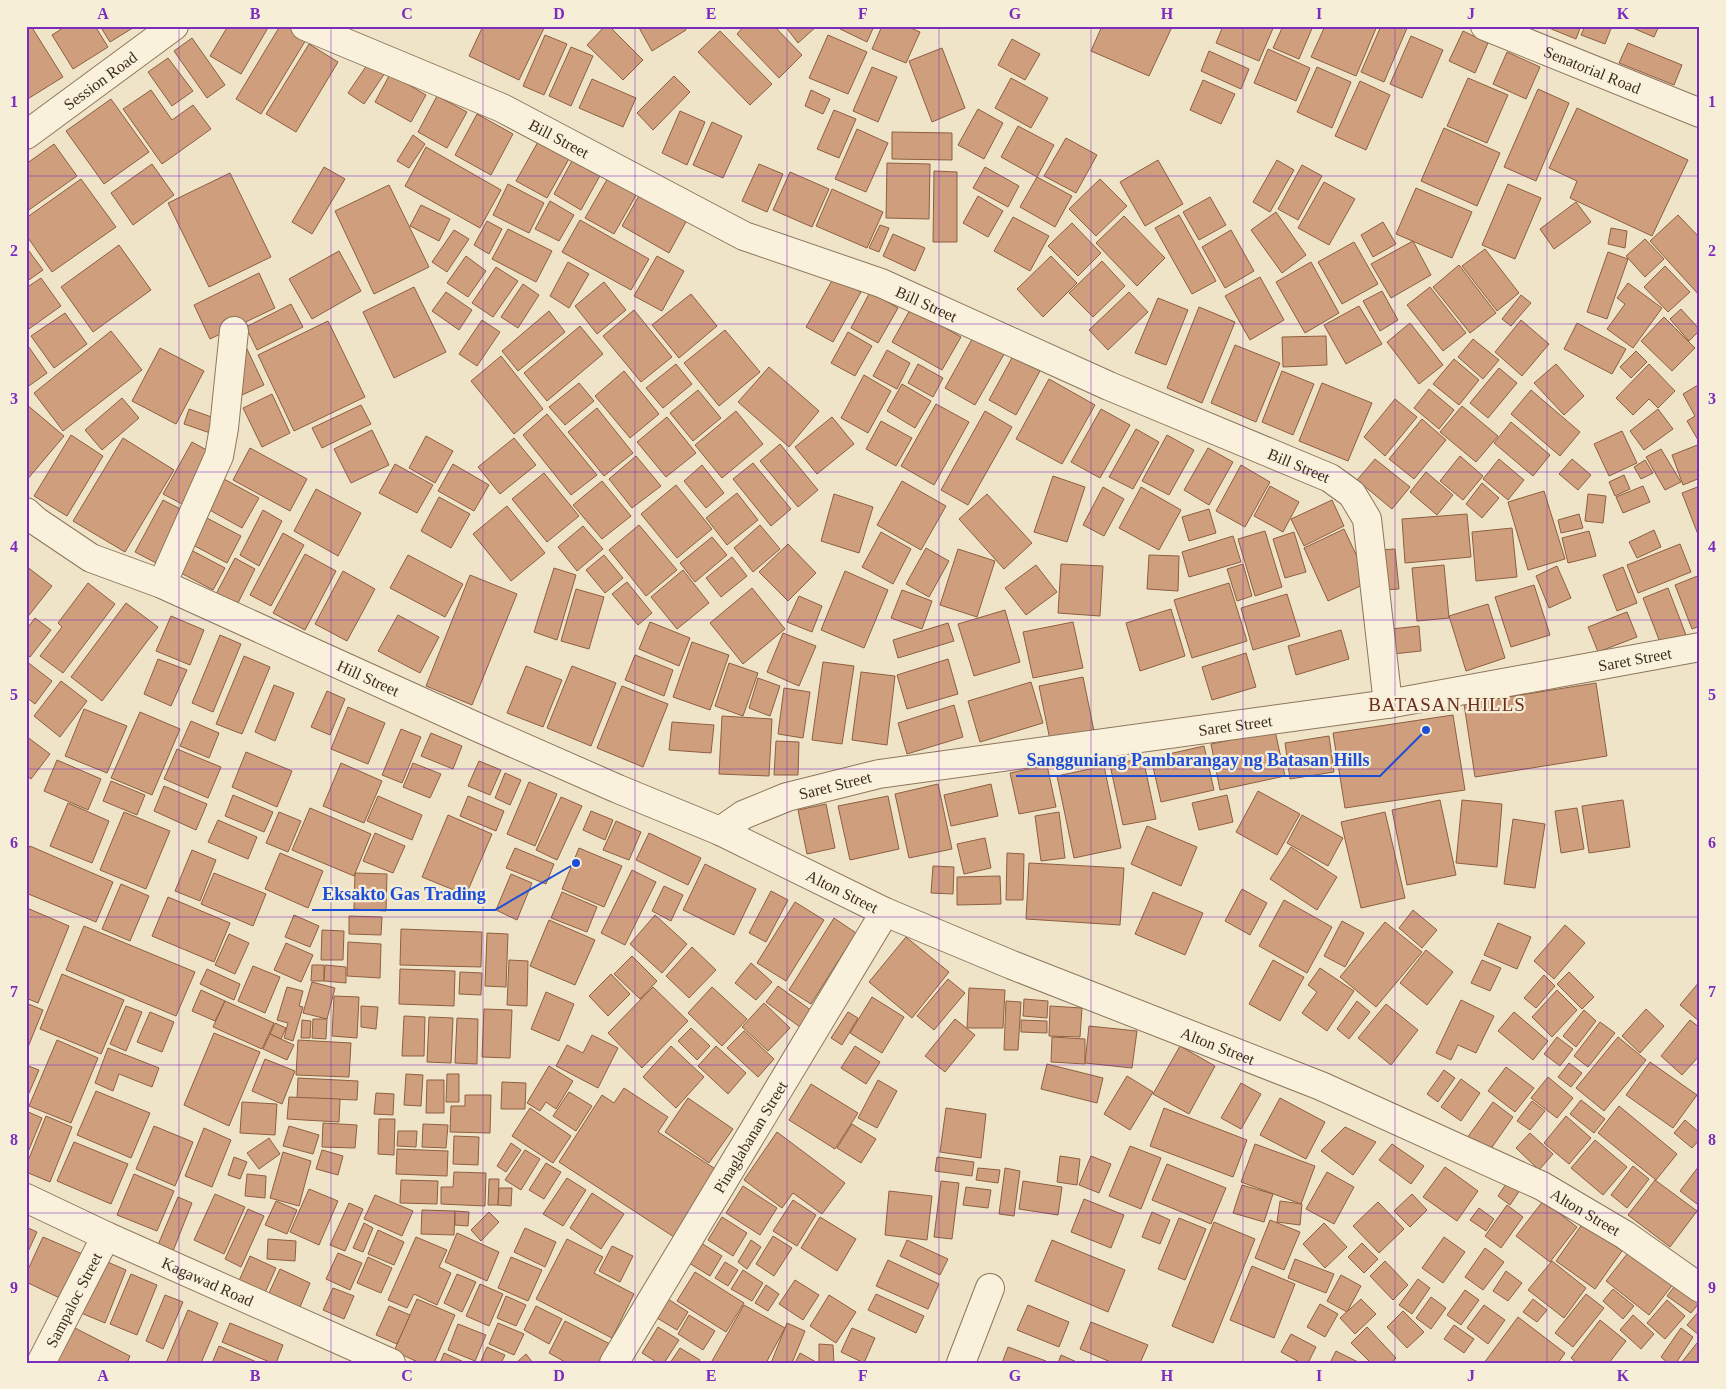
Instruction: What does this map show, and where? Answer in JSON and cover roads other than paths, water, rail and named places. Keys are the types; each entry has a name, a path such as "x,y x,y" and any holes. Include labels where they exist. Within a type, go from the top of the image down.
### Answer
{"street":[{"name":"Session Road","path":"26,135 174,26"},
{"name":"Bill Street","path":"305,26 502,108 744,236 881,283 1109,386 1330,478 1352,494 1367,519 1388,704"},
{"name":"Senatorial Road","path":"1485,26 1700,113"},
{"path":"162,584 219,456 224,428 234,331"},
{"name":"Hill Street","path":"26,512 90,558 162,584 477,727 618,789 720,831"},
{"name":"Saret Street","path":"720,831 743,815 787,797 879,774 1388,704 1700,647"},
{"name":"Alton Street","path":"720,831 885,912 1012,966 1321,1086 1542,1186 1624,1236 1700,1288"},
{"name":"Pinaglabanan Street","path":"614,1363 885,912"},
{"name":"Kagawad Road","path":"26,1198 106,1236 305,1323 391,1363"},
{"name":"Sampaloc Street","path":"41,1363 106,1236"},
{"path":"961,1363 990,1288"}],"place":[{"name":"Sangguniang Pambarangay ng Batasan Hills","path":"1426,730"},
{"name":"Eksakto Gas Trading","path":"576,863"}],"district":[{"name":"BATASAN HILLS","path":"1447,704"}]}
